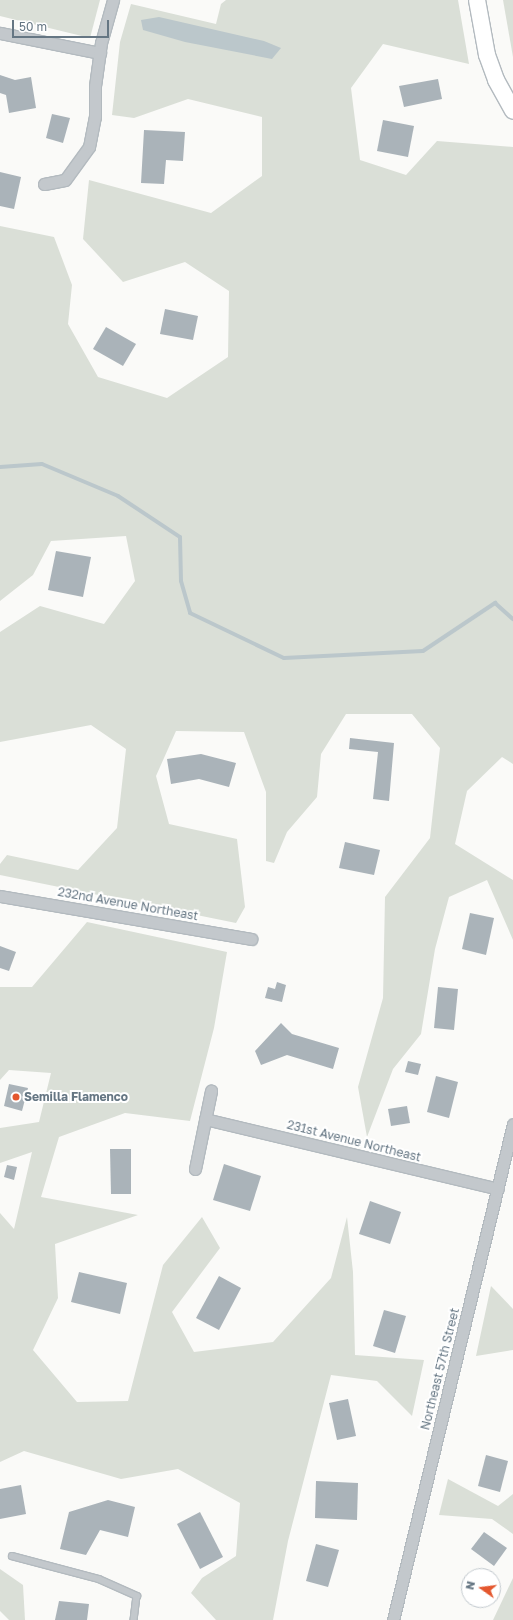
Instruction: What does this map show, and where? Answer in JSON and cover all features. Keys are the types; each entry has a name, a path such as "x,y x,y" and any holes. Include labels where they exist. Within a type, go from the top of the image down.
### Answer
{"street":[{"path":"44,184 65,180 89,147 95,116 95,86 100,53 113,0"},
{"path":"477,0 488,56 496,80 513,110"},
{"path":"0,33 100,53"},
{"name":"232nd Avenue Northeast","path":"0,896 251,939"},
{"path":"195,1169 211,1091"},
{"name":"231st Avenue Northeast","path":"205,1119 498,1189"},
{"name":"Northeast 57th Street","path":"392,1620 513,1124"}],"lane":[{"path":"12,1556 99,1579 137,1596 134,1620"}],"shaded area":[{"path":"0,0 100,0 90,38 0,16"},
{"path":"226,0 458,0 469,64 383,44 351,88 360,160 406,175 437,141 513,147 513,764 502,757 467,791 455,844 513,880 513,940 487,880 449,897 435,949 421,1034 393,1069 367,1137 358,1087 383,998 385,897 430,838 440,748 412,714 346,714 321,754 317,797 287,832 274,863 266,861 266,792 244,732 176,731 156,776 169,824 237,839 245,907 236,923 0,875 0,864 7,855 78,870 117,828 126,749 91,725 0,742 0,632 40,606 104,624 135,581 126,536 51,541 33,575 0,601 0,226 54,237 72,285 68,324 98,377 167,398 228,357 229,291 185,262 123,282 83,239 89,180 211,213 262,176 262,117 188,99 134,118 112,115 120,42 131,4 216,24 221,4"},
{"path":"503,0 513,0 513,57"},
{"path":"159,17 264,41 281,48 272,59 185,42 143,30 141,20"},
{"path":"87,922 227,952 214,1028 190,1121 125,1113 59,1137 41,1197 138,1215 55,1244 58,1298 33,1350 77,1402 128,1401 163,1265 202,1217 220,1248 172,1312 194,1352 273,1342 331,1278 347,1217 353,1272 355,1355 424,1360 412,1416 377,1381 331,1375 288,1541 273,1620 216,1620 191,1593 202,1578 236,1556 240,1503 178,1469 121,1479 24,1451 0,1462 0,1213 14,1229 32,1152 0,1163 0,1128 39,1122 51,1073 9,1070 0,1080 0,987 32,987"},
{"path":"491,1286 513,1309 513,1350 476,1356"},
{"path":"448,1479 498,1506 513,1494 513,1534 492,1519 439,1515"},
{"path":"0,1569 23,1585 25,1620 9,1620 0,1611"},
{"path":"513,1578 513,1620 493,1620 499,1608 501,1608 501,1603"}],"building":[{"path":"0,75 15,80 31,77 36,108 9,113 6,95 0,93"},
{"path":"438,79 442,99 404,107 399,86"},
{"path":"52,114 70,118 63,143 46,138"},
{"path":"383,120 414,126 408,157 377,151"},
{"path":"144,130 185,132 183,161 166,160 164,184 141,183"},
{"path":"0,172 21,177 14,209 0,206"},
{"path":"165,309 198,316 193,340 160,334"},
{"path":"106,327 136,344 123,366 93,349"},
{"path":"56,551 91,557 83,597 48,590"},
{"path":"350,738 394,743 389,801 373,799 378,752 349,749"},
{"path":"201,754 236,763 229,787 199,779 171,784 167,759"},
{"path":"345,842 380,850 374,875 339,868"},
{"path":"470,913 494,918 486,955 462,949"},
{"path":"0,946 16,952 9,971 0,968"},
{"path":"277,982 286,985 282,1002 265,998 268,987 275,989"},
{"path":"438,987 458,989 454,1030 434,1028"},
{"path":"281,1023 292,1034 339,1048 333,1069 287,1055 261,1065 255,1051"},
{"path":"408,1061 421,1064 418,1075 405,1072"},
{"path":"436,1076 458,1082 449,1118 427,1112"},
{"name":"Semilla Flamenco","path":"9,1084 28,1088 22,1111 4,1106"},
{"path":"407,1106 410,1123 391,1126 388,1109"},
{"path":"110,1149 131,1149 131,1194 111,1194"},
{"path":"224,1164 261,1176 250,1211 213,1200"},
{"path":"7,1165 17,1167 14,1180 4,1177"},
{"path":"370,1201 401,1212 390,1244 359,1234"},
{"path":"79,1272 127,1283 120,1314 71,1302"},
{"path":"219,1276 241,1288 219,1330 196,1318"},
{"path":"384,1310 406,1316 395,1353 373,1346"},
{"path":"348,1399 356,1436 337,1440 329,1403"},
{"path":"486,1455 508,1461 500,1492 478,1486"},
{"path":"316,1481 358,1483 357,1520 315,1518"},
{"path":"21,1485 26,1514 0,1519 0,1489"},
{"path":"108,1500 135,1507 128,1537 100,1530 86,1555 60,1549 69,1512"},
{"path":"200,1512 223,1557 200,1569 177,1524"},
{"path":"484,1532 507,1548 494,1566 471,1549"},
{"path":"316,1544 339,1550 328,1587 306,1581"},
{"path":"59,1601 89,1604 87,1620 55,1620"}],"waterway":[{"path":"0,467 42,464 118,496 180,537 181,581 190,613 284,658 423,651 495,603 513,619"}],"place":[{"name":"Semilla Flamenco","path":"16,1097"}]}
